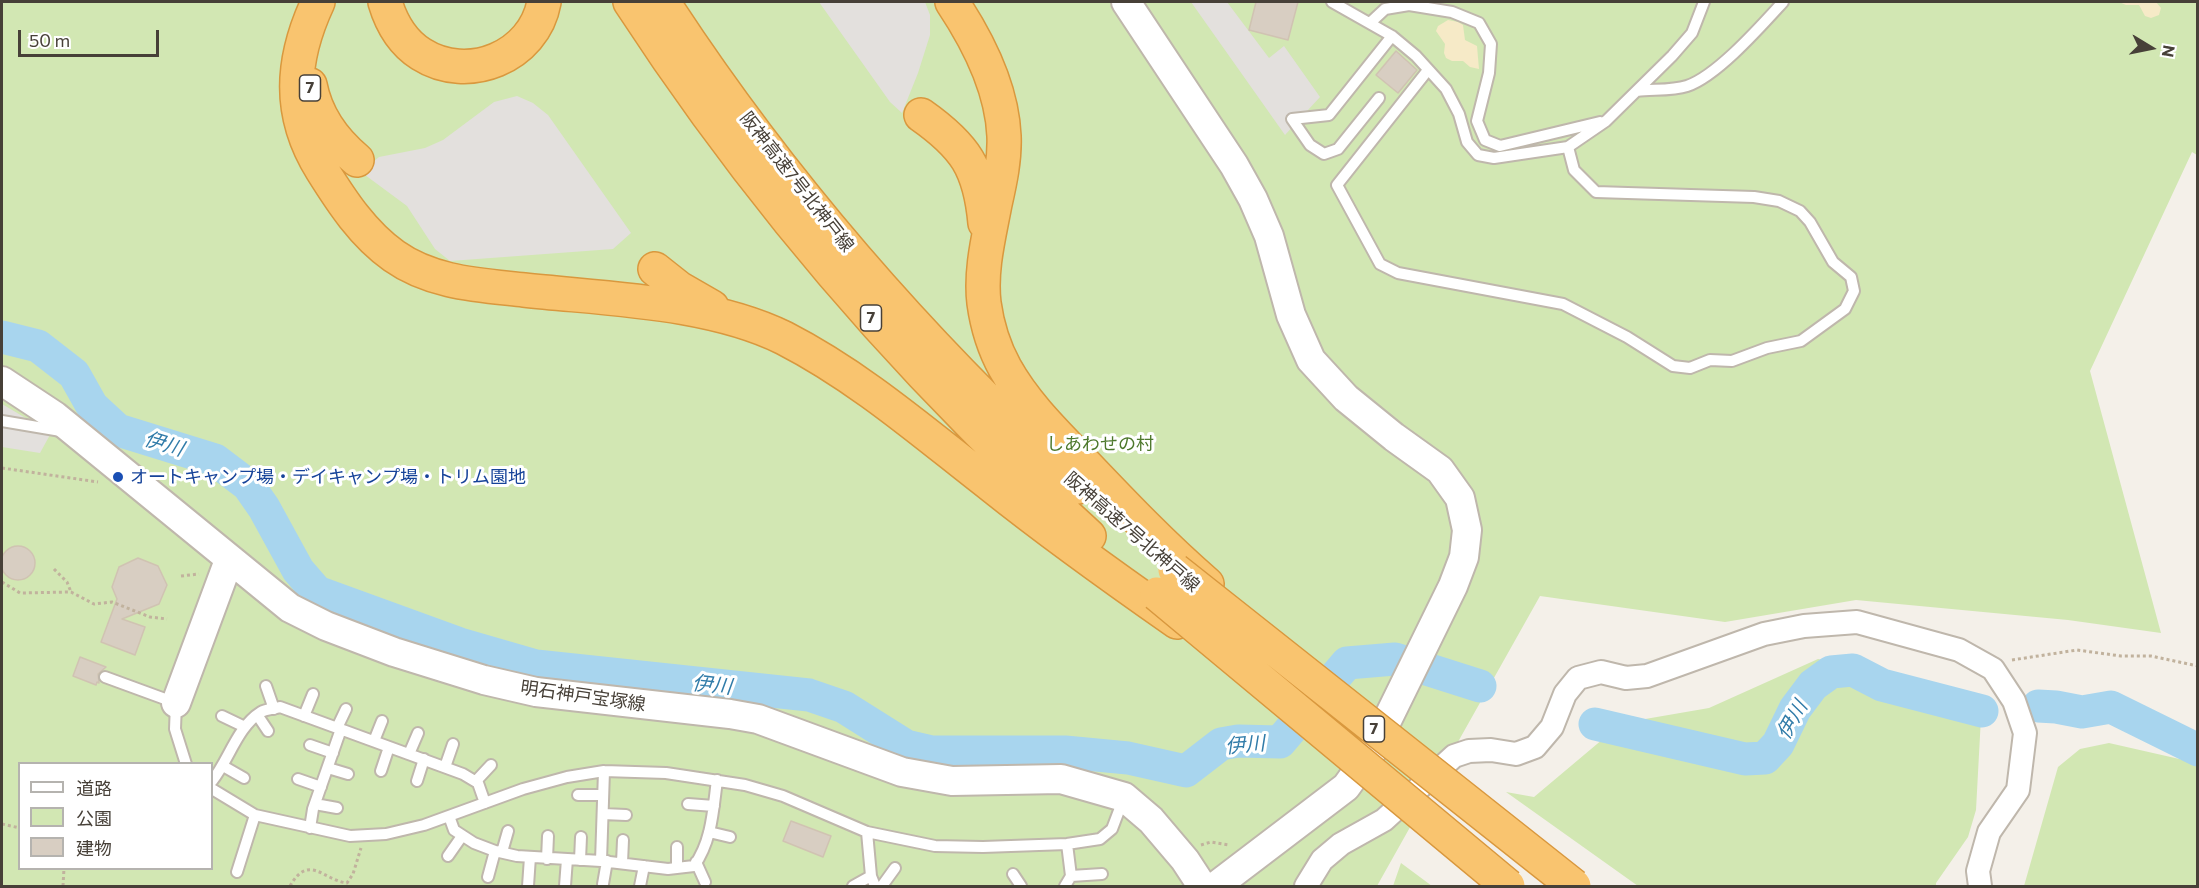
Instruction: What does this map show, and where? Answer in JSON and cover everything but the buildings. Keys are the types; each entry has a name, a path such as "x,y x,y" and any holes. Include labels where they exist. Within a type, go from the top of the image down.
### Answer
{"highway":[{"path":"385,2 396,29 409,44 432,60 463,67 494,62 520,46 537,22 544,2"},
{"name":"阪神高速7号北神戸線","path":"630,2 684,82 754,178 876,324 1013,466 1091,538 1165,582 1352,712 1574,886"},
{"name":"阪神高速7号北神戸線","path":"663,2 780,164 906,315 1031,442 1113,518 1165,582 1267,687 1508,886"},
{"name":"7","path":"952,2 986,64 999,100 1002,117 1003,158 987,249 984,300 991,335 1005,368 1027,402 1133,515 1165,582"},
{"name":"7","path":"316,5 301,51 296,84 297,107 303,130 317,163 337,195 367,232 395,256 427,273 461,282 673,307 735,319 780,336 854,379 994,488 1165,582"},
{"name":"7","path":"316,5 308,50 311,91 318,112 328,130 337,142 357,160"},
{"path":"921,115 956,142 973,168 982,197 987,249"},
{"path":"655,268 698,299 735,319"}],"street":[{"path":"1126,2 1234,165 1253,199 1269,236 1291,315 1311,360 1346,398 1440,470 1460,498 1467,530 1464,556 1453,586 1372,751 1346,787 1216,886"},
{"name":"明石神戸宝塚線","path":"2,381 55,416 290,608 326,626 394,652 484,680 536,692 758,719 902,772 952,781 1061,779 1124,797 1150,820 1185,860 1202,886"},
{"path":"176,703 229,560"},
{"path":"1306,886 1322,860 1341,844 1384,820 1454,756 1469,751 1491,750 1516,754 1535,747 1552,727 1565,694 1578,678 1601,672 1626,678 1647,676 1764,634 1804,626 1857,622 1959,650 1993,669 2014,701 2025,733 2018,790 1989,832 1978,871 1980,886"}],"lane":[{"path":"1332,2 1371,22 1392,36 1428,70 1446,89 1459,114 1467,142 1478,155 1494,158 1568,147 1606,121 1692,33 1704,2"},
{"path":"1636,91 1684,87 1699,81 1732,54 1784,2"},
{"path":"1371,22 1385,9 1409,4 1452,12 1479,23 1491,44 1489,73 1477,121 1485,140 1500,146 1606,121"},
{"path":"1379,98 1338,149 1324,154 1310,146 1292,119 1329,115 1392,36"},
{"path":"1428,70 1337,185 1380,264 1398,273 1563,304 1627,337 1673,366 1690,368 1710,360 1732,361 1767,348 1802,341 1845,309 1854,291 1851,277 1833,262 1810,222 1800,211 1779,201 1754,197 1596,192 1574,170 1568,147"},
{"path":"2,421 76,434"},
{"path":"105,676 176,703 175,729 185,762"},
{"path":"266,686 274,709"},
{"path":"304,716 313,694"},
{"path":"213,780 245,727 262,712 280,707 424,759 476,781 485,803"},
{"path":"310,828 315,804 346,709"},
{"path":"222,716 245,727"},
{"path":"258,716 268,731"},
{"path":"374,741 382,721"},
{"path":"409,754 418,733"},
{"path":"445,767 453,744"},
{"path":"310,745 333,753"},
{"path":"381,771 389,747"},
{"path":"417,781 424,759"},
{"path":"476,781 491,765"},
{"path":"223,766 244,778"},
{"path":"328,768 348,774"},
{"path":"213,790 255,815 350,836 386,834 424,825 523,789 556,780 604,771 666,773 745,785 783,796 867,832 935,846 1067,844 1100,839 1112,829 1124,797"},
{"path":"603,884 604,771"},
{"path":"298,779 321,787"},
{"path":"449,816 454,830 462,836 498,852 547,859 604,861 668,869 694,866 704,850 709,832 717,780"},
{"path":"578,795 603,795"},
{"path":"315,804 337,808"},
{"path":"688,804 714,806"},
{"path":"603,814 626,815"},
{"path":"237,872 255,815"},
{"path":"488,877 507,831"},
{"path":"709,832 730,837"},
{"path":"853,886 873,881 867,832"},
{"path":"448,856 462,836"},
{"path":"547,859 548,836"},
{"path":"580,860 581,837"},
{"path":"622,863 623,840"},
{"path":"1065,886 1071,876 1067,844"},
{"path":"677,847 677,868"},
{"path":"528,886 530,857"},
{"path":"565,886 567,859"},
{"path":"696,862 705,882"},
{"path":"640,886 644,866"},
{"path":"882,886 895,868"},
{"path":"1013,874 1021,886"},
{"path":"1071,876 1102,874"}],"path":[{"path":"2,468 82,479"},
{"path":"54,569 67,582 71,592"},
{"path":"181,576 200,574"},
{"path":"2,582 20,593 71,592 94,604 112,602 150,617 167,620"},
{"path":"2004,661 2078,650 2121,656 2151,656 2198,666"},
{"path":"2,824 18,828"},
{"path":"291,886 301,873 309,869 346,882 353,874 364,835"},
{"path":"1199,845 1211,842 1229,845"},
{"path":"63,886 64,870"}],"green space":[{"name":"しあわせの村","path":"2,2 2197,2 2197,155 2192,152 2090,371 2161,633 2068,620 1856,600 1725,622 1540,596 1377,886 2,886"},
{"path":"1818,659 1907,675 1981,717 1976,810 1968,837 1936,886 1638,886 1506,792 1534,797 1622,723 1709,708"},
{"path":"2109,743 2197,763 2197,886 2024,886 2058,767 2080,749"},
{"path":"1401,863 1432,886 1393,886"}],"sand":[{"path":"2119,2 2156,2 2161,8 2159,15 2151,18 2145,16 2139,5 2126,5"},
{"path":"1448,20 1463,25 1465,40 1477,46 1479,69 1470,67 1463,61 1452,61 1446,58 1445,44 1436,31 1438,26"}],"shaded area":[{"path":"819,2 925,2 930,15 930,35 902,113 890,102"},
{"path":"1191,2 1227,2 1269,58 1284,46 1320,97 1285,135"},
{"path":"517,96 533,103 548,115 631,233 613,249 450,261 435,249 407,206 361,172 379,157 425,148 443,140 494,102"},
{"path":"2,404 51,433 40,453 2,447"}],"waterway":[{"name":"伊川","path":"2,337 38,346 74,374 92,406 118,430 215,460 248,485 264,508 298,570 317,592 460,644 536,666 809,695 844,707 906,746 932,752 1065,752 1128,758 1186,771 1221,744 1238,741 1280,742 1347,663 1395,659 1480,686"},
{"name":"伊川","path":"1595,724 1745,759 1765,758 1778,744 1795,709 1813,685 1831,672 1853,670 1882,685 1982,711"},
{"name":"伊川","path":"2038,706 2082,712 2111,707 2198,750"}],"place":[{"name":"オートキャンプ場・デイキャンプ場・トリム園地","path":"118,477"}]}
